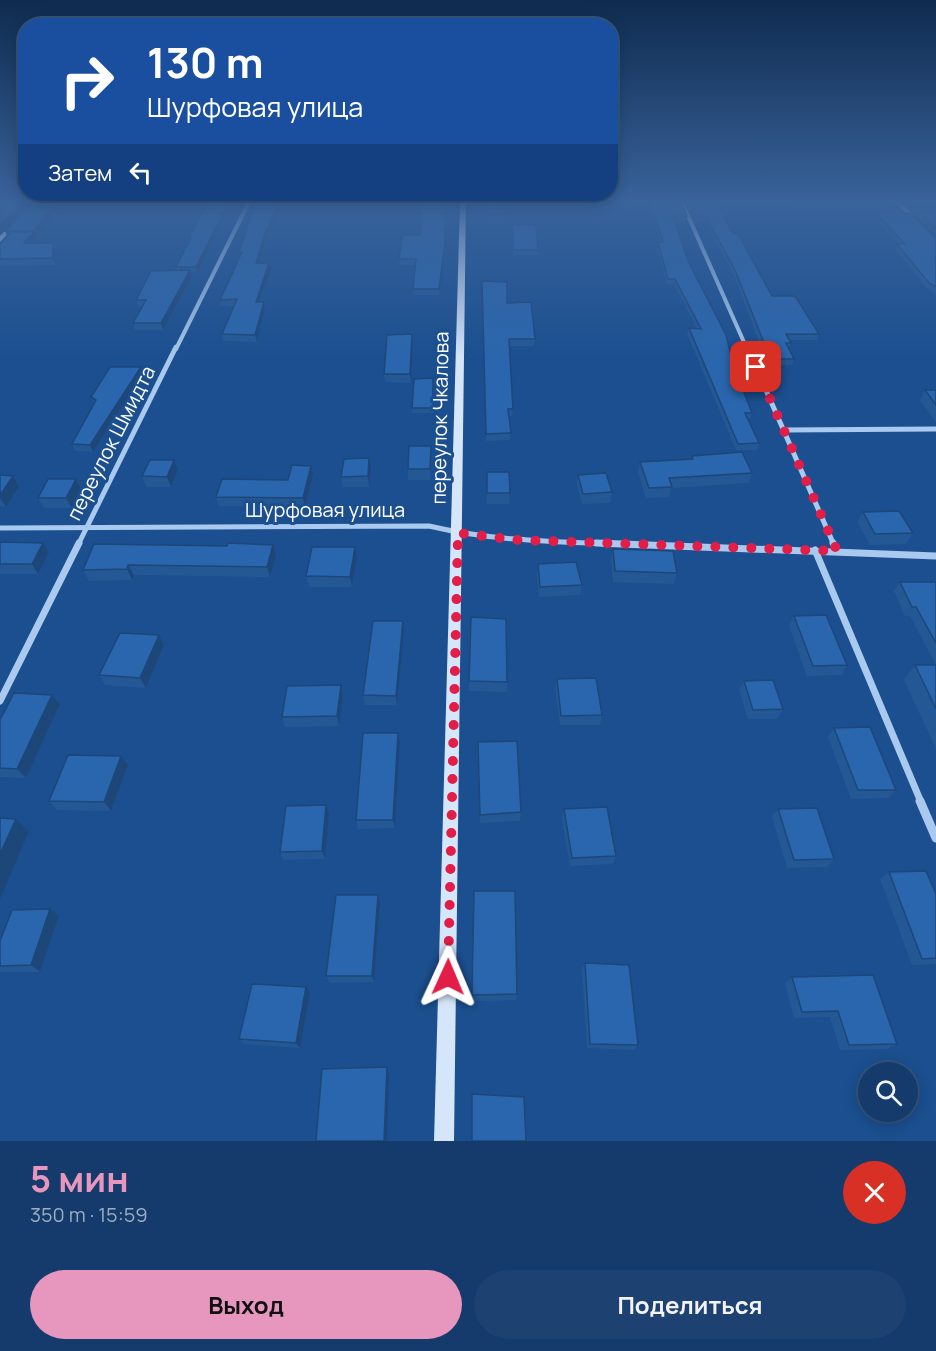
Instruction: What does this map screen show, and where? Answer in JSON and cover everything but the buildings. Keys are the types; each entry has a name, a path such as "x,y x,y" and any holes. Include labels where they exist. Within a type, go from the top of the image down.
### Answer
{"street":[{"name":"переулок Шмидта","path":"0,701 223,253"},
{"name":"переулок Чкалова","path":"444,1141 462,253"},
{"path":"705,253 837,551"},
{"path":"784,430 936,429"},
{"name":"Шурфовая улица","path":"0,528 429,526 458,533 516,540 936,556"},
{"path":"815,550 936,838"}],"route":[{"path":"448,977 458,533 516,540 837,551 756,367"}]}
